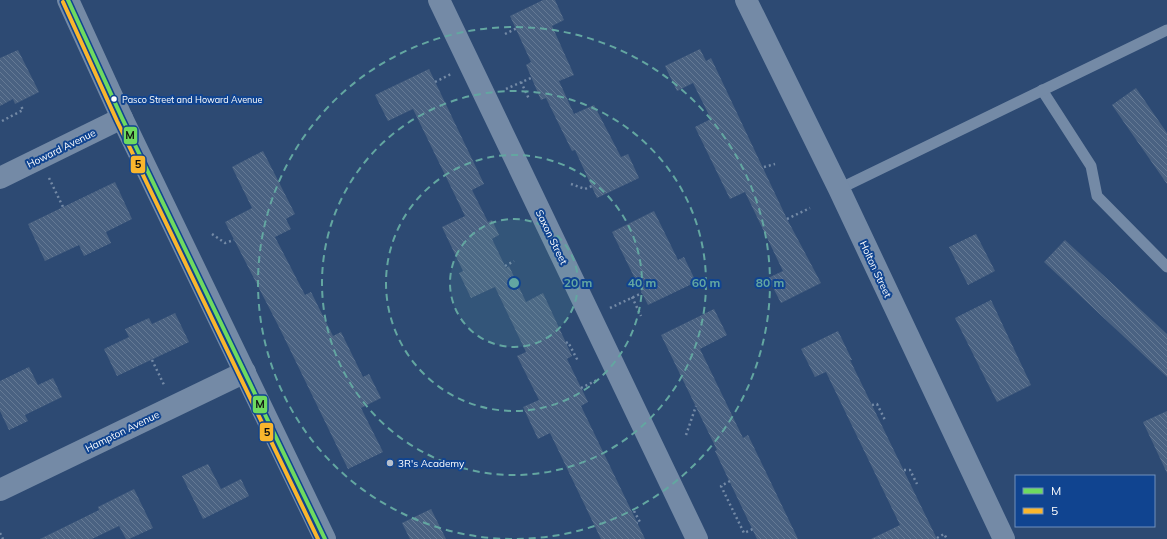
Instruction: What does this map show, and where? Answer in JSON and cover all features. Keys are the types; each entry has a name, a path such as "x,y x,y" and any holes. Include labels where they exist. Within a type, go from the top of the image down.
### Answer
{"street":[{"path":"68,0 122,118 325,539"},
{"name":"Saxon Street","path":"439,0 697,539"},
{"name":"Holton Street","path":"746,0 839,190 1004,539"},
{"name":"Howard Avenue","path":"0,178 122,118"},
{"name":"Hampton Avenue","path":"0,490 244,372"}],"lane":[{"path":"839,190 1167,30"},
{"path":"1042,90 1091,166 1097,196 1167,267"}],"path":[{"path":"505,34 519,27"},
{"path":"436,82 454,73"},
{"path":"504,90 531,78"},
{"path":"521,82 529,99"},
{"path":"2,121 23,110 21,106"},
{"path":"764,167 775,164"},
{"path":"47,173 63,207"},
{"path":"571,184 585,189 592,186"},
{"path":"787,219 810,208"},
{"path":"212,234 225,243 234,240"},
{"path":"505,266 514,261"},
{"path":"608,308 642,293"},
{"path":"632,297 641,316"},
{"path":"566,343 568,342 578,361"},
{"path":"152,360 174,406"},
{"path":"581,388 600,379"},
{"path":"872,405 876,404 885,420"},
{"path":"686,435 696,406"},
{"path":"904,470 910,470 917,484"},
{"path":"730,481 721,486 744,533 753,529"},
{"path":"634,511 640,522 637,523"},
{"path":"0,533 3,539"},
{"path":"936,538 944,534 947,539"}],"building":[{"path":"543,0 555,0 564,20 552,26 574,75 559,81 574,114 594,105 621,157 628,154 639,178 597,198 575,150 572,151 546,98 541,100 526,65 531,62 510,16"},
{"path":"700,49 706,61 711,58 787,219 821,283 781,303 768,278 783,271 745,192 730,199 695,127 711,119 693,83 677,91 665,66"},
{"path":"18,50 39,92 15,104 13,99 0,106 0,58"},
{"path":"429,69 484,184 472,190 488,222 492,220 499,235 492,239 506,268 509,266 526,302 543,293 572,356 567,359 588,402 581,406 645,539 601,539 550,433 538,439 523,407 539,400 517,356 526,352 495,287 471,298 459,273 463,271 442,227 465,216 413,109 388,121 375,95"},
{"path":"1136,88 1167,133 1167,184 1112,105"},
{"path":"263,151 295,214 286,219 291,229 275,237 305,295 311,292 333,336 341,332 363,377 369,374 381,398 361,408 383,452 348,469 279,327 225,222 252,208 232,167"},
{"path":"115,182 132,219 106,232 111,243 84,256 79,245 45,261 28,224"},
{"path":"654,211 678,260 684,257 696,282 648,305 612,232"},
{"path":"976,234 995,271 968,285 949,247"},
{"path":"1065,240 1167,334 1167,377 1044,262"},
{"path":"991,300 1031,385 997,402 955,318"},
{"path":"714,309 727,335 700,349 743,438 748,435 798,539 757,539 715,451 717,450 661,335"},
{"path":"175,313 189,342 117,376 104,349 129,337 125,329 149,318 152,324"},
{"path":"838,331 852,360 850,360 937,539 871,539 900,525 826,372 815,377 801,349"},
{"path":"29,367 38,385 53,378 62,397 25,415 28,421 9,430 0,411 0,381"},
{"path":"1167,411 1167,473 1143,422"},
{"path":"208,464 221,489 241,479 249,496 203,519 182,476"},
{"path":"134,489 153,528 129,539 126,539 119,526 92,539 40,539 99,510 98,507"},
{"path":"431,509 446,539 410,539 402,523"}],"transit line":[{"name":"M","path":"68,0 122,118 325,539"},
{"name":"5","path":"63,2 117,121 318,539"}],"place":[{"name":"Pasco Street and Howard Avenue","path":"114,99"},
{"name":"3R's Academy","path":"390,463"}]}
